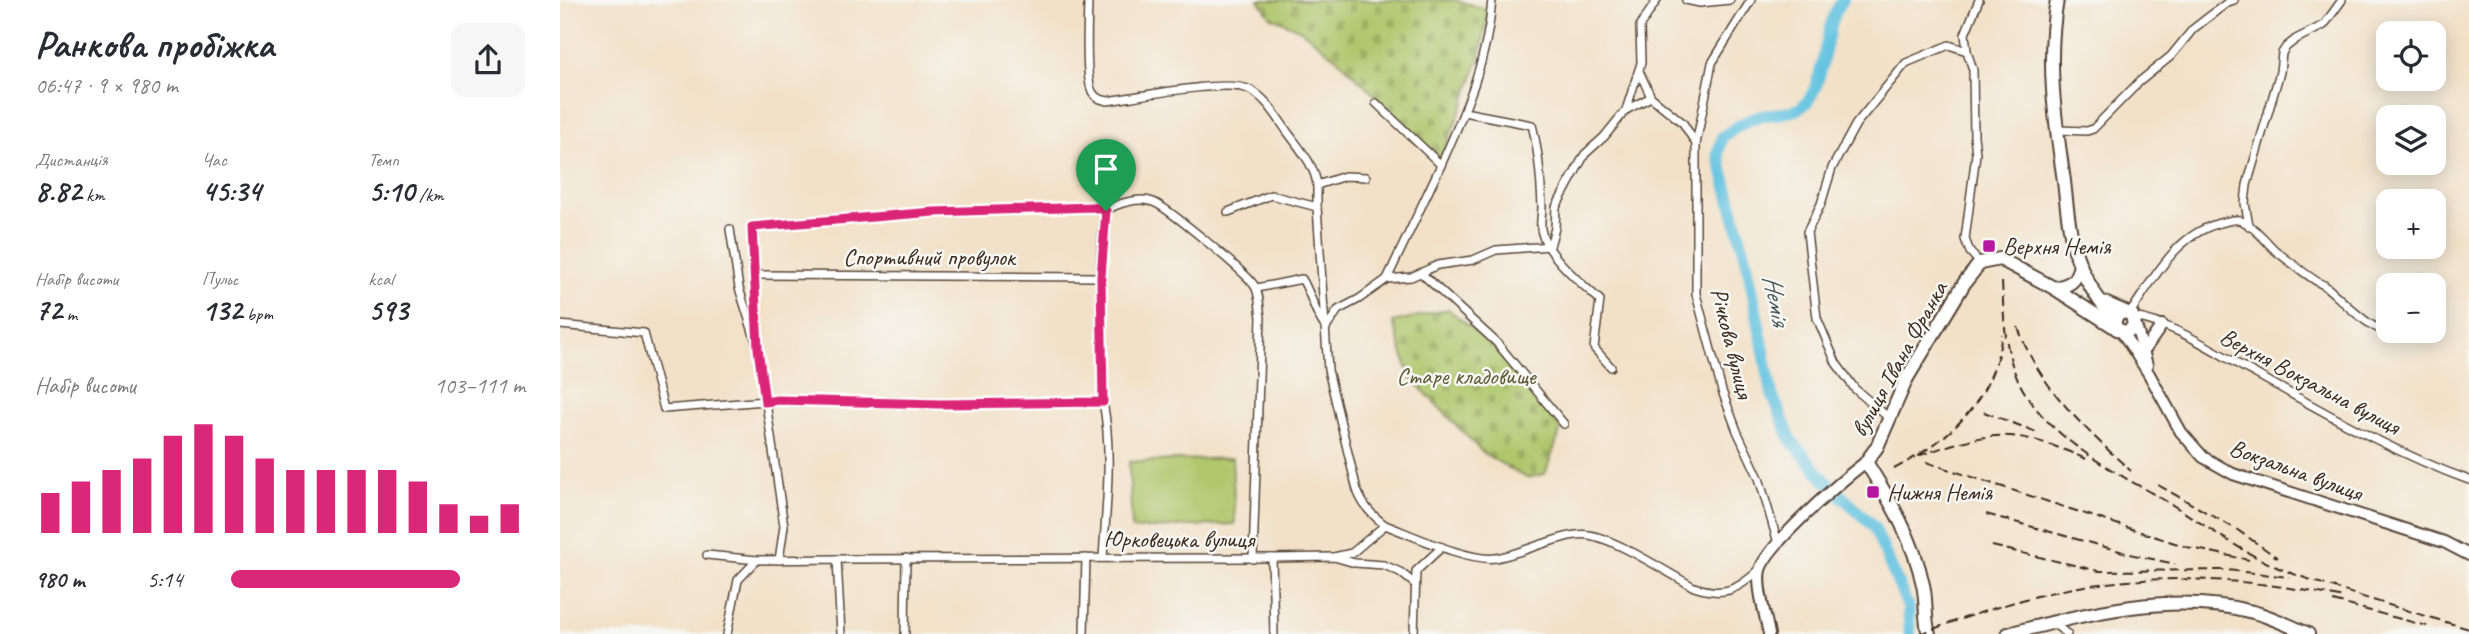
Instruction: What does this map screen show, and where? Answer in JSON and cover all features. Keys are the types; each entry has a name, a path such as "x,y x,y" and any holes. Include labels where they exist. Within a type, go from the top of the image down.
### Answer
{"highway":[{"path":"2057,0 2052,25 2051,70 2069,223 2080,265 2100,301 2123,319"},
{"name":"Вокзальна вулиця","path":"1980,263 2000,259 2054,288 2090,312 2123,319"},
{"name":"вулиця Івана Франка","path":"1866,462 1877,447 1907,378 1965,282 1980,263"},
{"path":"2054,288 2074,281 2080,265"},
{"path":"1866,462 1890,500 1913,552 1923,582 1929,634"},
{"path":"2008,634 2127,606 2205,603 2253,612 2308,634"}],"main road":[{"name":"Вокзальна вулиця","path":"2123,319 2143,352 2149,374"},
{"name":"Вокзальна вулиця","path":"2123,319 2181,432 2203,457 2234,474 2444,542 2469,555"},
{"path":"2143,352 2162,325"},
{"name":"вулиця Івана Франка","path":"1760,569 1778,543 1825,495 1866,462"},
{"path":"1760,569 1761,592 1769,634"}],"street":[{"path":"1088,0 1088,77 1092,92 1098,98 1107,101 1224,85 1249,88 1261,96 1303,152 1317,185 1328,370 1357,490 1362,504 1370,514 1385,525 1479,558 1495,559 1574,536 1591,535 1709,592 1725,593 1746,582 1760,569"},
{"path":"1326,328 1338,310 1387,279 1464,112 1485,55 1492,0"},
{"path":"1549,246 1555,228 1556,207 1585,154 1604,137 1626,110 1641,63 1640,26 1658,0"},
{"path":"1686,0 1700,3 1730,0"},
{"name":"Річкова вулиця","path":"1751,0 1712,63 1696,144 1696,294 1722,391 1759,478 1778,543"},
{"path":"1979,0 1965,34 1973,70 1973,136 1976,154 1965,239 1970,252 1980,263"},
{"path":"2057,130 2093,129 2139,82 2171,56 2193,29 2234,0"},
{"path":"2249,226 2245,203 2248,185 2280,72 2282,53 2296,39 2324,25 2343,0"},
{"path":"1889,418 1856,389 1836,363 1817,318 1807,232 1821,204 1832,168 1856,124 1906,63 1949,45 1967,51"},
{"path":"1639,70 1651,97 1683,123 1696,144"},
{"path":"1626,110 1651,97"},
{"path":"1376,103 1441,165"},
{"path":"1464,112 1532,125 1541,179 1541,230 1555,256 1600,300 1594,348 1611,367"},
{"path":"1317,185 1345,176 1366,177"},
{"path":"1228,212 1271,195 1317,207"},
{"path":"1103,558 1108,446 1103,402 1101,277 1106,211 1112,206 1135,201 1153,202 1184,224 1257,288 1261,317 1253,559"},
{"path":"779,560 784,526 758,348 752,227 934,212 1093,207 1106,211"},
{"path":"2123,319 2175,251 2192,234 2209,226 2238,220 2309,274 2316,283 2324,285 2376,326"},
{"path":"730,229 739,288 758,348"},
{"path":"1387,279 1411,278 1438,265 1473,260 1496,250 1549,246"},
{"path":"1421,273 1497,343 1564,424"},
{"name":"Спортивний провулок","path":"756,275 1101,277"},
{"path":"1257,288 1302,279 1307,286 1316,315 1326,328"},
{"name":"Верхня Вокзальна вулиця","path":"2123,319 2162,325 2432,467 2469,480"},
{"path":"560,325 644,333 664,409 777,400 940,404 1103,402"},
{"name":"Юрковецька вулиця","path":"707,555 757,560 1334,557 1352,553 1385,525"},
{"path":"1414,634 1416,571 1442,547"},
{"name":"Юрковецька вулиця","path":"1334,557 1355,563 1384,565 1400,572 1415,584"},
{"path":"905,634 906,558"},
{"name":"Юрковецька вулиця","path":"1084,634 1086,558"},
{"name":"Юрковецька вулиця","path":"1272,558 1274,634"},
{"path":"837,559 841,634"},
{"path":"727,634 738,580 757,560"},
{"path":"2052,622 2067,634"}],"green space":[{"path":"1259,0 1455,0 1488,10 1481,53 1463,106 1440,159 1340,61 1301,30 1270,16"},
{"name":"Старе кладовище","path":"1448,309 1491,344 1561,429 1545,474 1527,478 1484,454 1410,377 1393,322"},
{"path":"1232,458 1235,524 1132,529 1129,462"}],"waterway":[{"name":"Немія","path":"1843,0 1830,27 1819,75 1808,101 1793,111 1760,116 1742,124 1722,137 1718,154 1747,262 1772,394 1791,440 1824,479 1874,527 1908,607 1910,634"}],"railway":[{"path":"2002,282 2006,336 2015,374 2035,407 2071,442 2114,471 2276,567 2469,629"},
{"path":"2018,327 2037,368 2065,406 2131,471"},
{"path":"1894,469 1934,445 1966,415 1989,379 2002,334"},
{"path":"1984,412 2039,433"},
{"path":"1918,456 1965,441 2002,436 2039,441 2086,459"},
{"path":"1926,462 2187,547 2249,560"},
{"path":"2158,485 2236,529 2278,558"},
{"path":"1986,514 2175,564"},
{"path":"1992,546 2099,571 2227,570 2289,577"},
{"path":"1919,634 2034,597 2073,588 2141,580 2243,582 2344,598"},
{"path":"2333,601 2427,626"}],"place":[{"name":"Верхня Немія","path":"1989,246"},
{"name":"Нижня Немія","path":"1873,492"}],"route":[{"path":"1093,207 1106,211 1101,277 1103,402 765,402 758,348 752,227 934,212 1093,207"}]}
